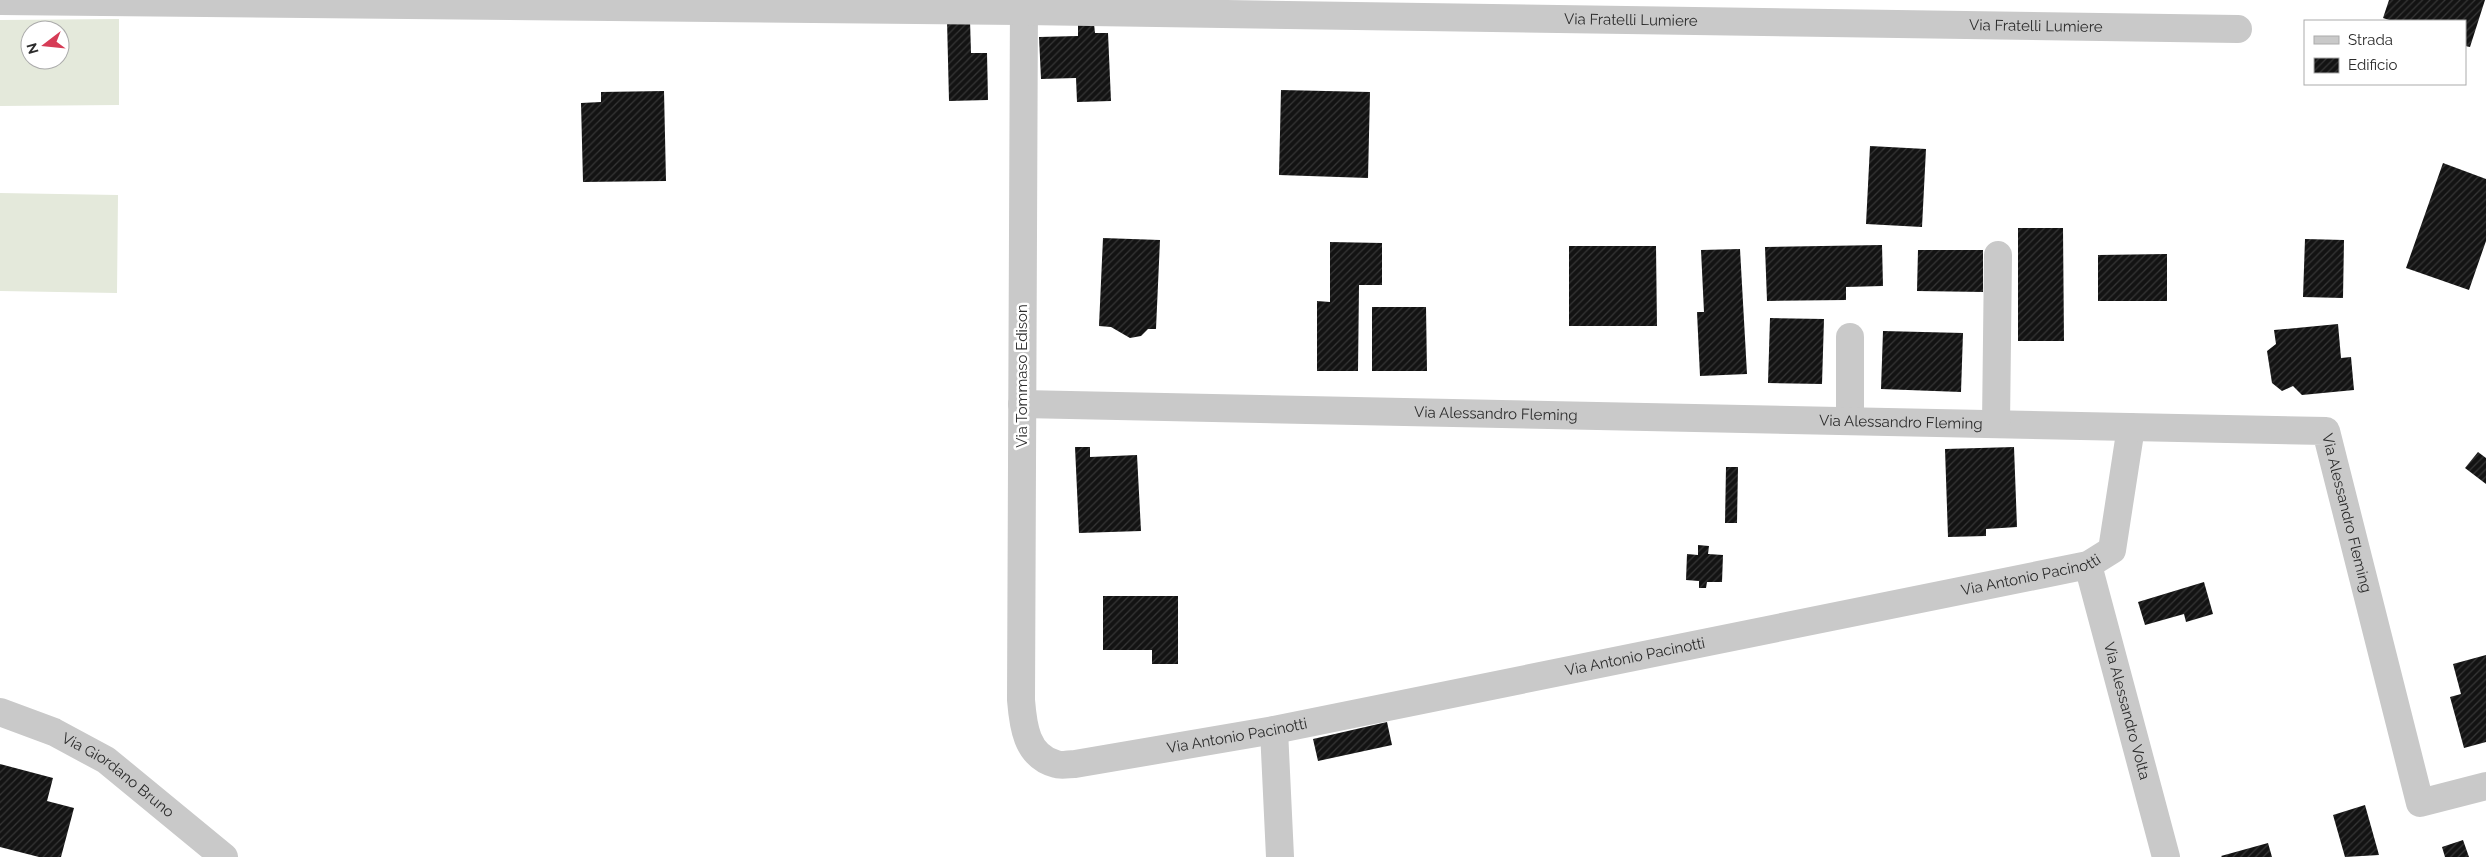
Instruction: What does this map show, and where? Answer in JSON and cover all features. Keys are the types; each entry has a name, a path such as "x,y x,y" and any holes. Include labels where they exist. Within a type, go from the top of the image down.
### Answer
{"street":[{"name":"Via Fratelli Lumiere","path":"0,1 1024,5 2238,29"},
{"name":"Via Tommaso Edison","path":"1024,5 1021,700 1023,727 1034,751"},
{"path":"1996,424 1998,255"},
{"path":"1850,337 1850,421"},
{"name":"Via Alessandro Fleming","path":"1022,404 2326,431 2420,803 2486,786"},
{"name":"Via Antonio Pacinotti","path":"1034,751 1056,764 1075,764 1274,730 2088,565 2112,550 2130,427"},
{"name":"Via Alessandro Volta","path":"2088,565 2166,857"},
{"name":"Via Giordano Bruno","path":"0,712 54,732 106,760 224,857"},
{"path":"1274,730 1280,857"}],"shaded area":[{"path":"119,19 119,105 0,106 0,20"},
{"path":"0,193 118,195 117,293 0,291"}],"building":[{"path":"2389,0 2485,0 2470,47 2466,46 2466,20 2389,20 2383,18"},
{"path":"947,20 970,20 971,53 987,53 988,100 949,101"},
{"path":"1078,24 1094,24 1095,33 1108,33 1111,101 1077,102 1076,78 1041,79 1039,37 1078,36"},
{"path":"1281,90 1370,92 1368,178 1279,175"},
{"path":"664,91 666,181 583,182 581,103 601,102 601,92"},
{"path":"1870,146 1926,149 1922,227 1866,224"},
{"path":"2443,163 2486,179 2486,241 2469,290 2406,268"},
{"path":"2018,228 2063,228 2064,341 2018,341"},
{"path":"1103,238 1160,240 1156,329 1148,329 1141,336 1130,338 1111,327 1099,326"},
{"path":"2305,239 2344,240 2343,298 2303,297"},
{"path":"1330,242 1382,243 1382,285 1359,285 1358,371 1317,371 1317,301 1330,302"},
{"path":"1882,245 1883,286 1846,287 1846,300 1767,301 1765,247"},
{"path":"1569,246 1656,246 1657,326 1569,326"},
{"path":"1740,249 1747,374 1700,376 1697,312 1704,312 1701,250"},
{"path":"1918,250 1983,250 1983,292 1917,291"},
{"path":"2167,254 2167,301 2098,301 2098,255"},
{"path":"1372,307 1426,307 1427,371 1372,371"},
{"path":"1770,318 1824,319 1822,384 1768,383"},
{"path":"2338,324 2341,358 2351,357 2354,390 2302,395 2293,386 2282,391 2272,383 2267,351 2276,344 2274,330"},
{"path":"1883,331 1963,333 1961,392 1881,389"},
{"path":"1075,447 1090,447 1090,457 1137,455 1141,531 1079,533"},
{"path":"2014,447 2017,527 1986,529 1986,536 1948,537 1945,449"},
{"path":"2478,452 2486,458 2486,484 2465,468"},
{"path":"1726,467 1738,467 1737,523 1725,523"},
{"path":"1698,545 1709,546 1708,554 1723,555 1722,582 1707,582 1706,588 1699,588 1699,581 1686,580 1687,554 1698,555"},
{"path":"2204,582 2213,614 2186,622 2184,614 2145,625 2138,602"},
{"path":"1103,596 1178,596 1178,664 1152,664 1152,650 1103,650"},
{"path":"2486,655 2486,742 2464,748 2450,697 2461,694 2453,664"},
{"path":"1387,722 1392,745 1318,761 1313,739"},
{"path":"0,764 53,778 47,801 74,808 61,857 39,857 0,847"},
{"path":"2365,805 2379,855 2345,857 2333,815"},
{"path":"2463,840 2469,857 2445,857 2442,847"},
{"path":"2268,843 2272,857 2221,856"}]}
